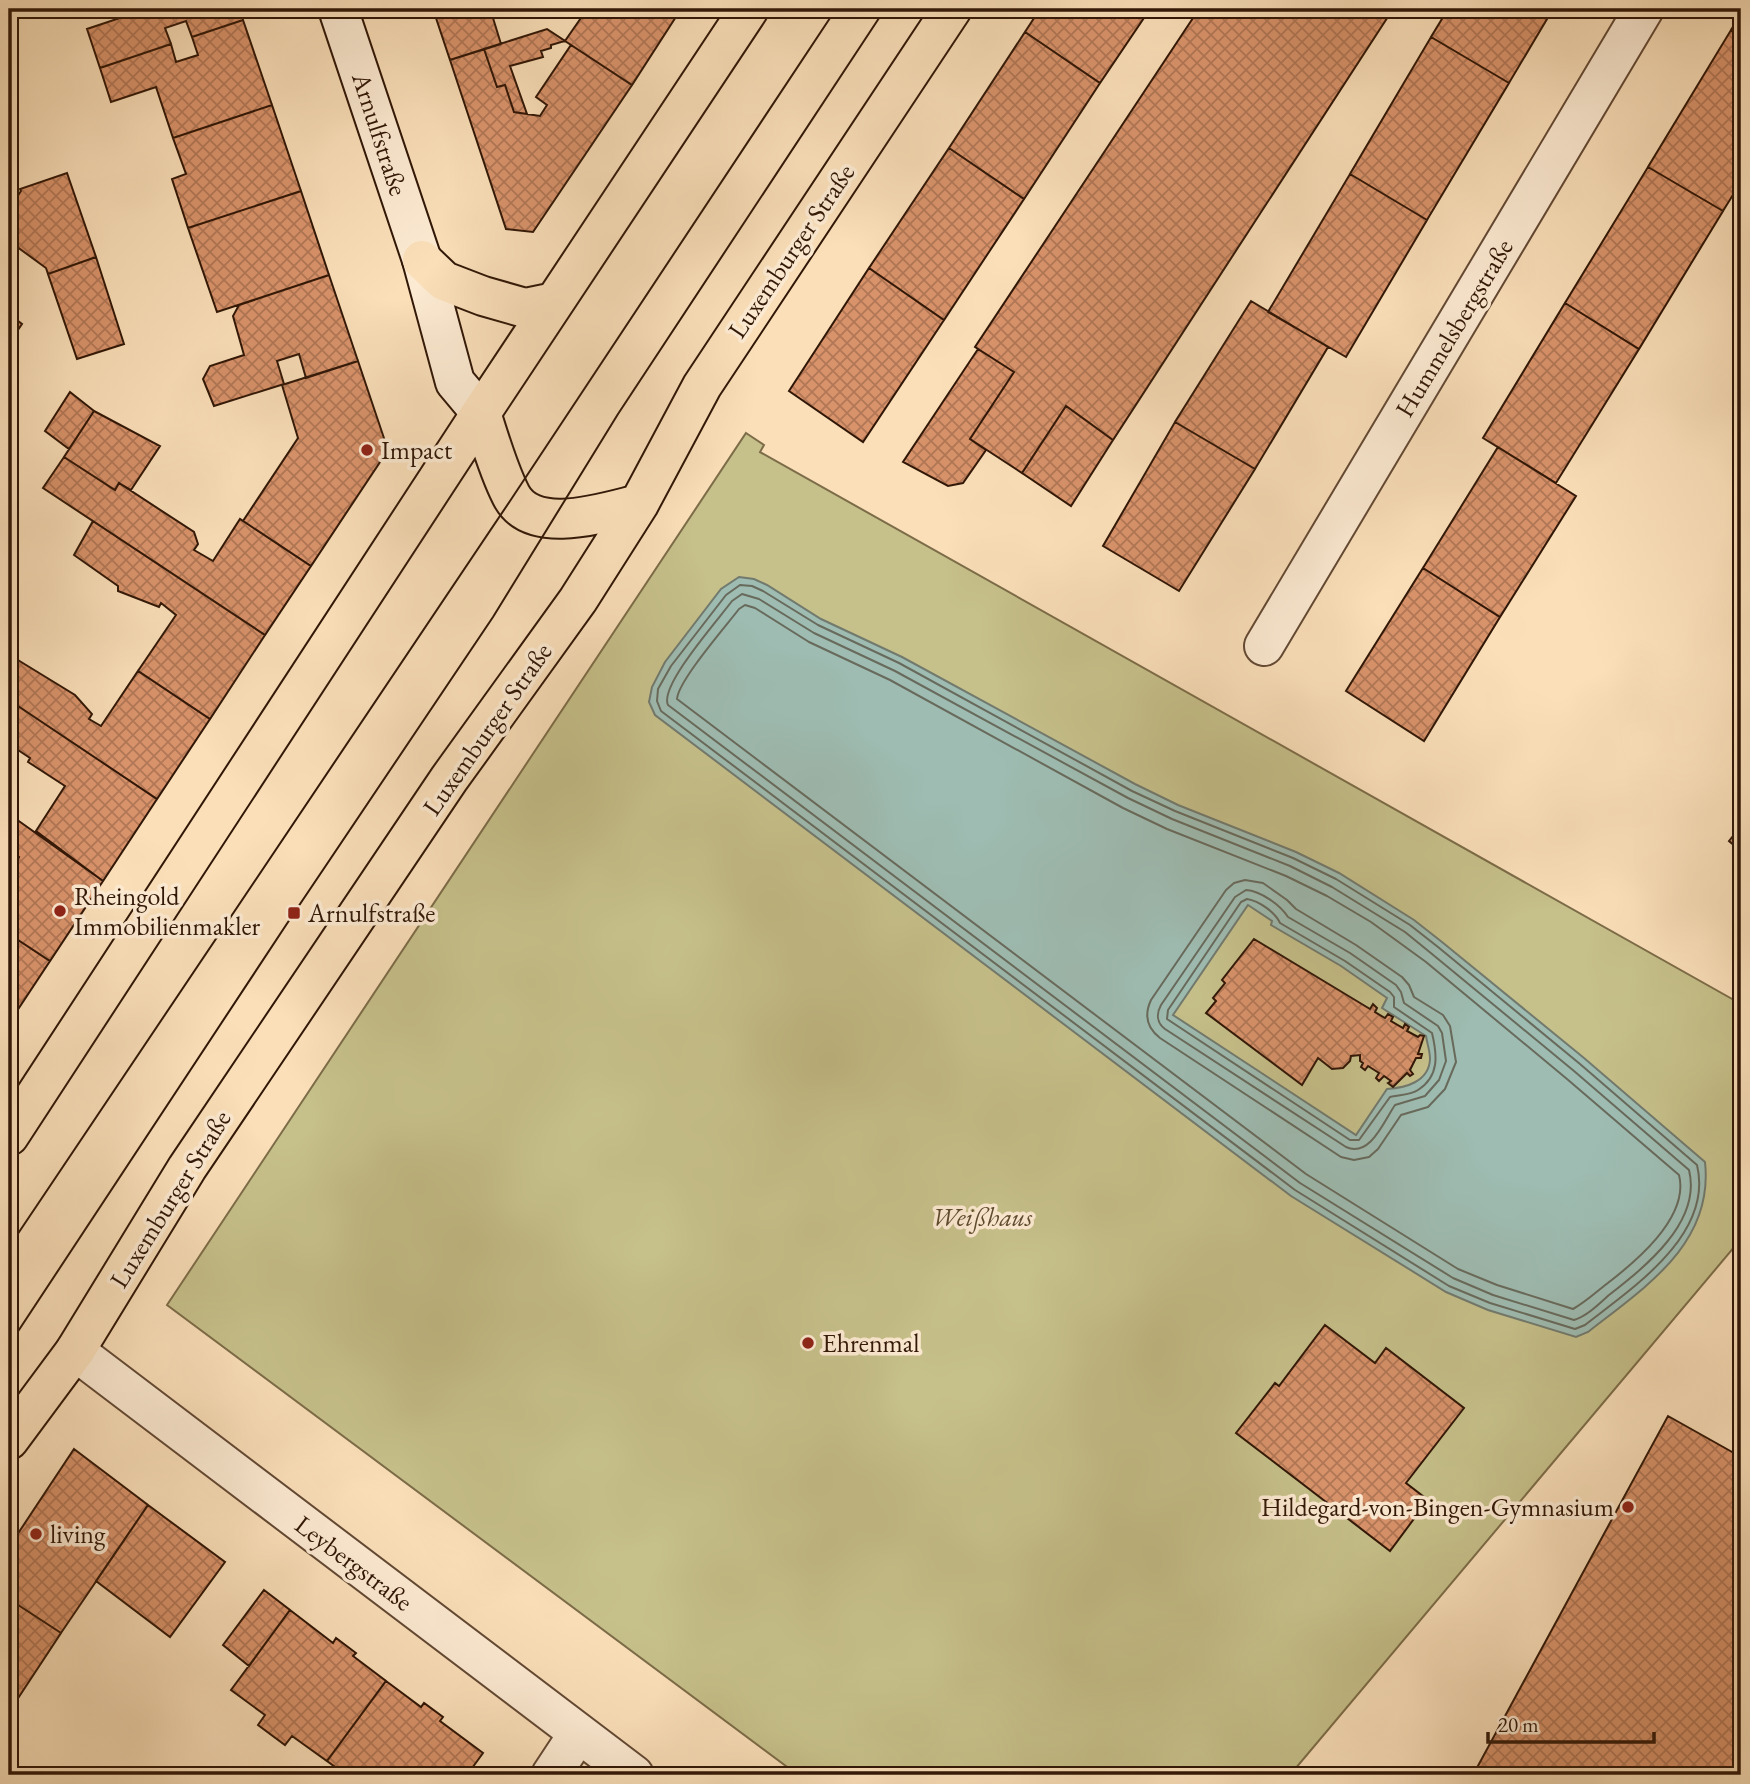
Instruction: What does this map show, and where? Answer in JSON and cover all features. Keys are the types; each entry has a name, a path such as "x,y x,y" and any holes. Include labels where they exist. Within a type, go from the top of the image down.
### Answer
{"main road":[{"path":"9,1136 481,413 749,9"},
{"name":"Luxemburger Straße","path":"9,1440 75,1351 187,1168 449,779 578,600 639,504 702,386 952,9"},
{"path":"422,260 444,281 483,296 525,308 554,302"},
{"path":"481,413 512,498 528,511 553,519 583,519 639,504"}],"street":[{"name":"Arnulfstraße","path":"338,9 422,260 455,382 481,413"},
{"name":"Hummelsbergstraße","path":"1264,646 1644,9"},
{"name":"Leybergstraße","path":"75,1351 634,1775"},
{"path":"551,1775 578,1734"}],"green space":[{"name":"Weißhaus","path":"746,433 764,445 760,452 1741,1004 1741,1239 1290,1775 798,1775 167,1305"}],"water":[{"path":"739,577 754,579 767,585 821,619 902,657 1135,784 1178,805 1296,852 1339,873 1414,920 1584,1058 1705,1162 1705,1191 1699,1217 1687,1240 1671,1261 1632,1298 1588,1332 1576,1337 1488,1310 1446,1292 1291,1196 655,715 649,702 652,687 665,662 721,589","holes":["1248,905 1272,921 1271,925 1341,966 1387,998 1382,1008 1426,1036 1430,1059 1425,1073 1408,1085 1387,1089 1356,1135 1173,1015"]}],"building":[{"path":"130,9 240,9 243,20 192,37 186,21 165,28 171,44 100,68 87,29 132,14"},
{"path":"433,9 518,9 517,12 493,18 501,44 450,60"},
{"path":"584,9 681,9 632,85 565,41 583,15 581,14"},
{"path":"1040,9 1150,9 1100,83 1025,32"},
{"path":"1199,9 1393,9 1113,440 1066,406 1022,473 970,439 1014,372 975,347"},
{"path":"1448,9 1553,9 1509,83 1431,37"},
{"path":"1741,14 1741,36 1731,30"},
{"path":"243,20 272,105 173,138 156,87 111,102 100,68 171,44 176,62 198,55 192,37"},
{"path":"547,29 565,41 541,51 543,57 510,66 527,114 514,112 505,85 497,87 484,49"},
{"path":"1731,30 1741,36 1741,182 1723,211 1648,167"},
{"path":"1025,32 1100,83 1024,199 949,148"},
{"path":"1431,37 1509,83 1427,220 1350,174"},
{"path":"571,45 632,85 533,232 506,229 450,60 484,49 497,87 505,85 514,112 540,116 547,105 536,97"},
{"path":"272,105 301,191 188,228 172,179 186,174 173,138"},
{"path":"949,148 1024,199 944,320 869,268"},
{"path":"1648,167 1723,211 1639,349 1565,303"},
{"path":"67,173 96,257 48,274 46,268 9,241 9,209 20,189"},
{"path":"1350,174 1427,220 1346,357 1268,312"},
{"path":"301,191 329,275 217,312 188,228"},
{"path":"96,257 124,344 77,359 48,274"},
{"path":"869,268 944,320 863,442 789,391"},
{"path":"329,275 358,361 306,378 299,354 277,361 284,384 214,406 203,379 210,366 244,355 233,316 239,305"},
{"path":"1251,301 1328,347 1255,469 1175,422"},
{"path":"1565,303 1639,349 1556,483 1483,438"},
{"path":"9,314 22,324 9,343"},
{"path":"978,349 1014,372 970,439 986,450 963,483 948,486 903,462"},
{"path":"358,361 388,450 311,566 243,521 298,438 282,385"},
{"path":"70,392 94,411 69,449 45,431"},
{"path":"1066,406 1113,440 1071,506 1022,473"},
{"path":"94,411 160,446 131,490 119,483 115,490 64,457"},
{"path":"1175,422 1255,469 1179,591 1103,546"},
{"path":"1498,447 1576,496 1500,617 1423,568"},
{"path":"64,457 115,490 119,483 194,532 198,544 194,550 213,561 240,519 311,566 265,635 43,488"},
{"path":"93,521 265,635 210,719 138,671 176,615 161,603 159,607 118,591 118,586 74,555"},
{"path":"1423,568 1500,617 1424,741 1346,691"},
{"path":"13,657 75,695 92,714 89,719 101,726 138,671 210,719 157,799 9,700 9,664"},
{"path":"9,700 157,799 103,881 36,831 65,786 28,762 30,758 9,744"},
{"path":"9,814 103,881 50,961 9,934 9,873 19,857 9,850"},
{"path":"1741,826 1741,851 1729,841"},
{"path":"9,934 50,961 9,1023"},
{"path":"1254,939 1370,1009 1373,1004 1377,1008 1375,1012 1385,1018 1388,1014 1393,1017 1391,1021 1403,1028 1405,1024 1409,1027 1407,1031 1418,1037 1424,1036 1418,1054 1422,1054 1421,1058 1416,1058 1410,1070 1413,1074 1410,1076 1407,1073 1393,1087 1388,1083 1391,1081 1384,1076 1379,1081 1376,1078 1379,1073 1368,1066 1365,1070 1361,1067 1363,1063 1360,1061 1360,1055 1351,1056 1343,1068 1332,1069 1318,1058 1302,1085 1206,1013 1216,1001 1213,998 1225,983 1222,980"},
{"path":"1325,1325 1375,1363 1386,1348 1464,1408 1406,1483 1428,1500 1390,1551 1236,1433 1275,1383 1279,1386"},
{"path":"1668,1416 1741,1457 1741,1775 1473,1775"},
{"path":"74,1449 148,1505 61,1633 9,1599 9,1547"},
{"path":"148,1505 225,1562 170,1637 96,1581"},
{"path":"264,1590 290,1610 249,1666 223,1645"},
{"path":"9,1599 61,1633 9,1712"},
{"path":"290,1610 333,1643 336,1638 356,1653 353,1656 386,1681 327,1761 292,1736 285,1745 258,1725 265,1715 231,1690"},
{"path":"386,1681 421,1707 424,1703 443,1717 440,1721 483,1753 467,1775 346,1775 327,1761"}],"tram line":[{"path":"9,1247 512,498 836,9"},
{"path":"9,1345 493,617 618,414 885,9"}],"place":[{"name":"Impact","path":"367,450"},
{"name":"Rheingold Immobilienmakler","path":"60,911"},
{"name":"Arnulfstraße","path":"294,913"},
{"name":"Ehrenmal","path":"808,1343"},
{"name":"Hildegard-von-Bingen-Gymnasium","path":"1628,1507"},
{"name":"living","path":"36,1534"}]}
